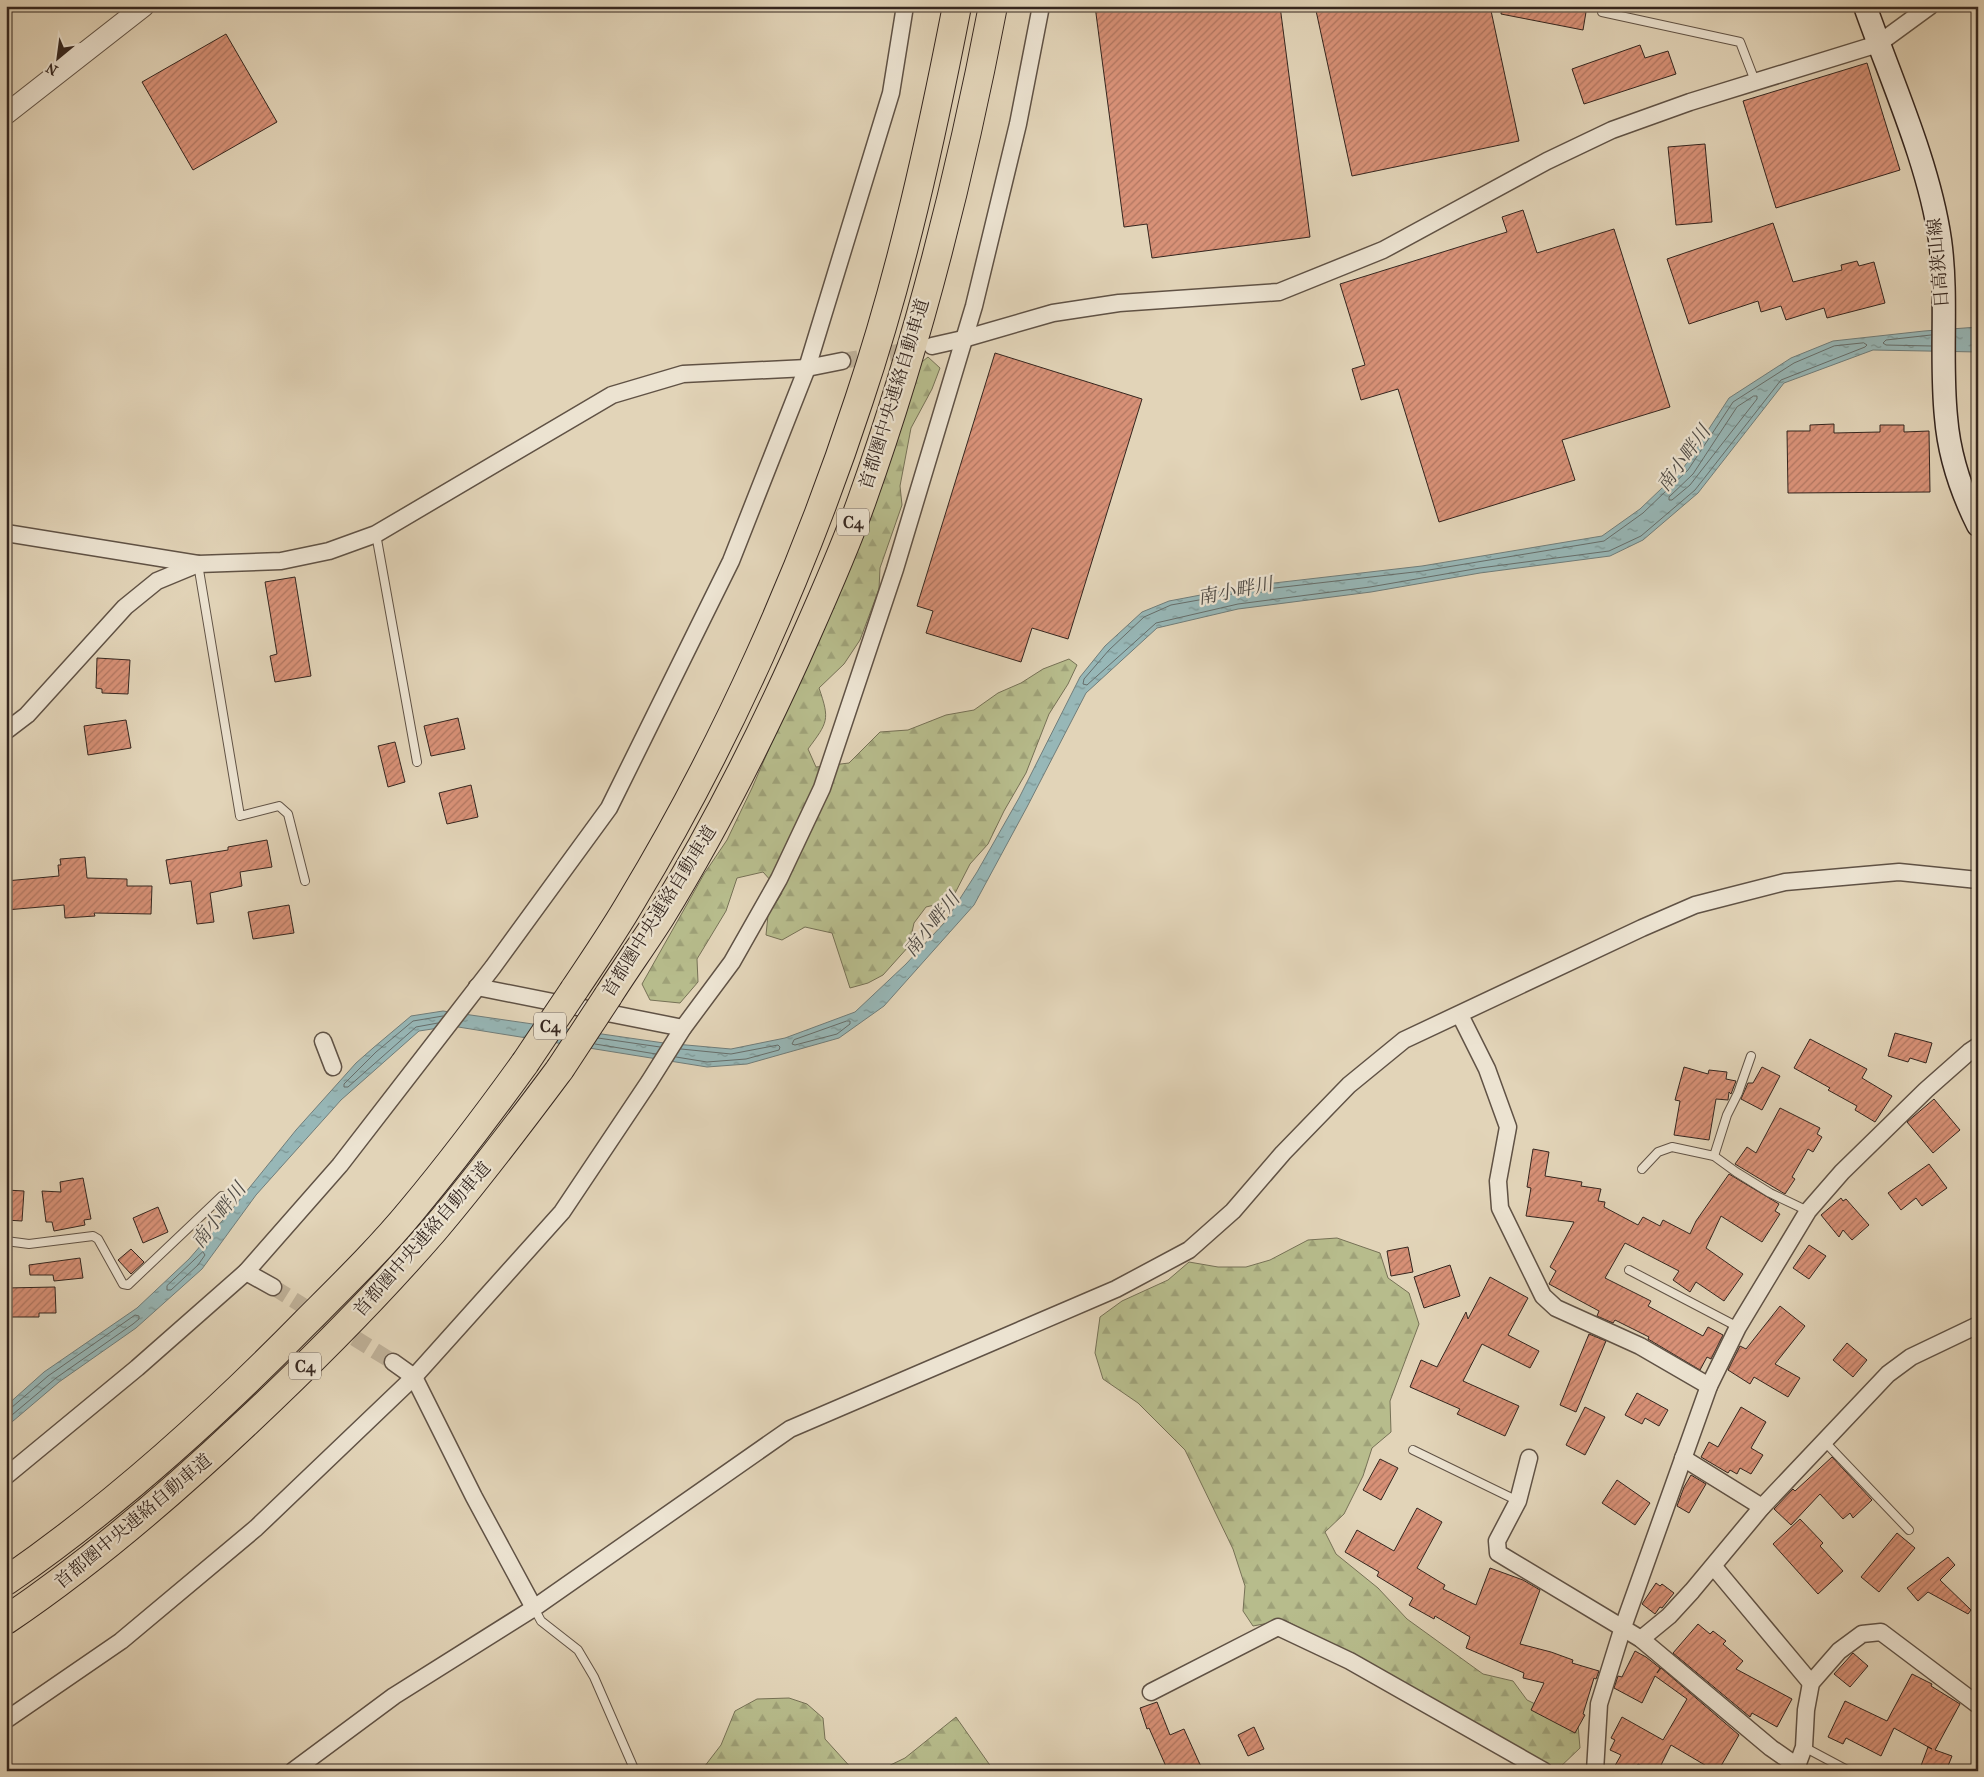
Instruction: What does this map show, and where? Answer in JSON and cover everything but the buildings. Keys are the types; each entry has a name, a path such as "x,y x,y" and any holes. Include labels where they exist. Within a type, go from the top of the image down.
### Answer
{"highway":[{"name":"首都圏中央連絡自動車道","path":"6,1581 98,1513 183,1440 262,1368 412,1211 482,1122 525,1063 632,901 682,812 732,713 784,601 827,492 860,399 887,309 911,216 957,6"},
{"name":"首都圏中央連絡自動車道","path":"6,1620 121,1534 205,1462 344,1328 434,1230 507,1140 560,1069 666,908 711,829 765,726 817,611 862,500 919,318 942,233 993,6"}],"main road":[{"name":"日高狭山線","path":"1864,6 1911,134 1931,198 1940,239 1943,279 1946,417 1959,483 1978,525"}],"street":[{"path":"6,114 144,6"},
{"path":"6,1476 137,1368 246,1272 340,1165 493,967 609,808 731,561 807,368 891,93 905,6"},
{"path":"6,1720 121,1641 256,1528 414,1377 562,1212 683,1028 732,962 779,879 822,788 896,569 974,306 1016,134 1041,6"},
{"path":"932,346 1063,311 1119,303 1279,292 1383,250 1548,161 1612,130 1690,102 1878,44 1930,6"},
{"path":"6,532 198,564 281,561 329,551 376,534 612,395 682,374 807,368 842,361"},
{"path":"6,731 27,715 126,607 157,581 198,564"},
{"path":"293,1771 394,1696 534,1608 790,1429 1107,1293 1138,1279 1189,1250 1233,1211 1283,1153 1349,1085 1404,1040 1695,905 1785,882 1899,872 1978,880"},
{"path":"477,987 683,1028"},
{"path":"1460,1015 1487,1069 1508,1127 1498,1181 1500,1208 1543,1296 1556,1308 1640,1346 1709,1386"},
{"path":"323,1041 333,1068"},
{"path":"1595,1771 1599,1704 1623,1626 1709,1386 1738,1327 1808,1211 1842,1172 1926,1090 1978,1046"},
{"path":"246,1272 273,1287"},
{"path":"1641,1639 1669,1616 1714,1567 1762,1507 1888,1374 1911,1358 1978,1325"},
{"path":"393,1362 414,1377 474,1497 534,1608"},
{"path":"1529,1458 1518,1501 1497,1542 1498,1553 1623,1626 1796,1768 1804,1747 1806,1710 1811,1683 1839,1651 1862,1634 1881,1632 1978,1705"},
{"path":"1683,1458 1762,1507"},
{"path":"1714,1567 1811,1683"},
{"path":"1151,1692 1198,1666 1278,1627 1350,1660 1544,1771"}],"lane":[{"path":"1602,6 1602,12 1740,42 1755,81"},
{"path":"376,534 417,762"},
{"path":"198,564 240,816 279,806 288,814 305,881"},
{"path":"1714,1156 1727,1114 1738,1093 1751,1056"},
{"path":"1642,1169 1658,1152 1672,1148 1714,1156 1736,1172 1770,1192 1808,1211"},
{"path":"6,1241 29,1244 92,1236 98,1239 123,1284 128,1285 222,1196"},
{"path":"1628,1270 1738,1327"},
{"path":"1824,1440 1909,1530"},
{"path":"1413,1450 1518,1501"},
{"path":"534,1608 541,1621 578,1650 594,1677 635,1771"},
{"path":"1804,1747 1849,1771"}],"green space":[{"path":"928,357 940,368 932,389 911,428 900,486 902,505 880,568 879,589 860,640 844,664 819,688 825,707 825,720 820,733 808,749 816,767 849,763 880,732 908,730 946,715 974,710 998,693 1021,683 1043,669 1069,659 1077,665 1068,684 1049,714 1026,773 988,844 970,864 951,901 926,907 914,923 909,946 883,975 868,983 850,988 832,933 805,927 782,940 766,935 768,915 782,893 763,872 737,878 726,911 697,959 698,982 680,1003 650,1000 642,984 704,874 727,840 752,788 785,712 907,374"},
{"path":"1337,1238 1380,1253 1388,1278 1409,1293 1419,1324 1390,1401 1391,1432 1372,1448 1363,1476 1344,1514 1325,1532 1336,1554 1378,1588 1407,1619 1483,1674 1513,1681 1527,1700 1578,1725 1580,1748 1557,1770 1531,1758 1285,1620 1253,1626 1243,1611 1245,1586 1233,1549 1185,1450 1138,1403 1103,1379 1095,1353 1100,1317 1122,1301 1168,1280 1189,1262 1218,1267 1246,1267 1270,1260 1308,1240"},
{"path":"789,1698 807,1704 823,1718 825,1739 854,1771 701,1771 721,1745 735,1711 757,1699"},
{"path":"956,1717 994,1771 878,1771 905,1758"}],"water":[{"name":"南小畔川","path":"1978,327 1978,352 1873,350 1784,383 1698,493 1643,540 1610,556 1480,573 1371,592 1238,609 1157,628 1086,693 974,905 884,1006 839,1038 747,1064 707,1067 452,1026 419,1031 341,1100 256,1195 202,1269 136,1328 59,1382 6,1427 6,1406 44,1372 137,1308 189,1259 296,1130 356,1063 411,1016 443,1011 664,1043 731,1049 785,1038 855,1012 906,964 945,922 977,872 1019,798 1080,677 1105,646 1142,612 1169,601 1248,586 1422,566 1602,536 1640,509 1684,467 1729,398 1791,358 1833,341"}],"tunnel":[{"path":"842,361 917,349"},
{"path":"273,1287 393,1362"}]}
